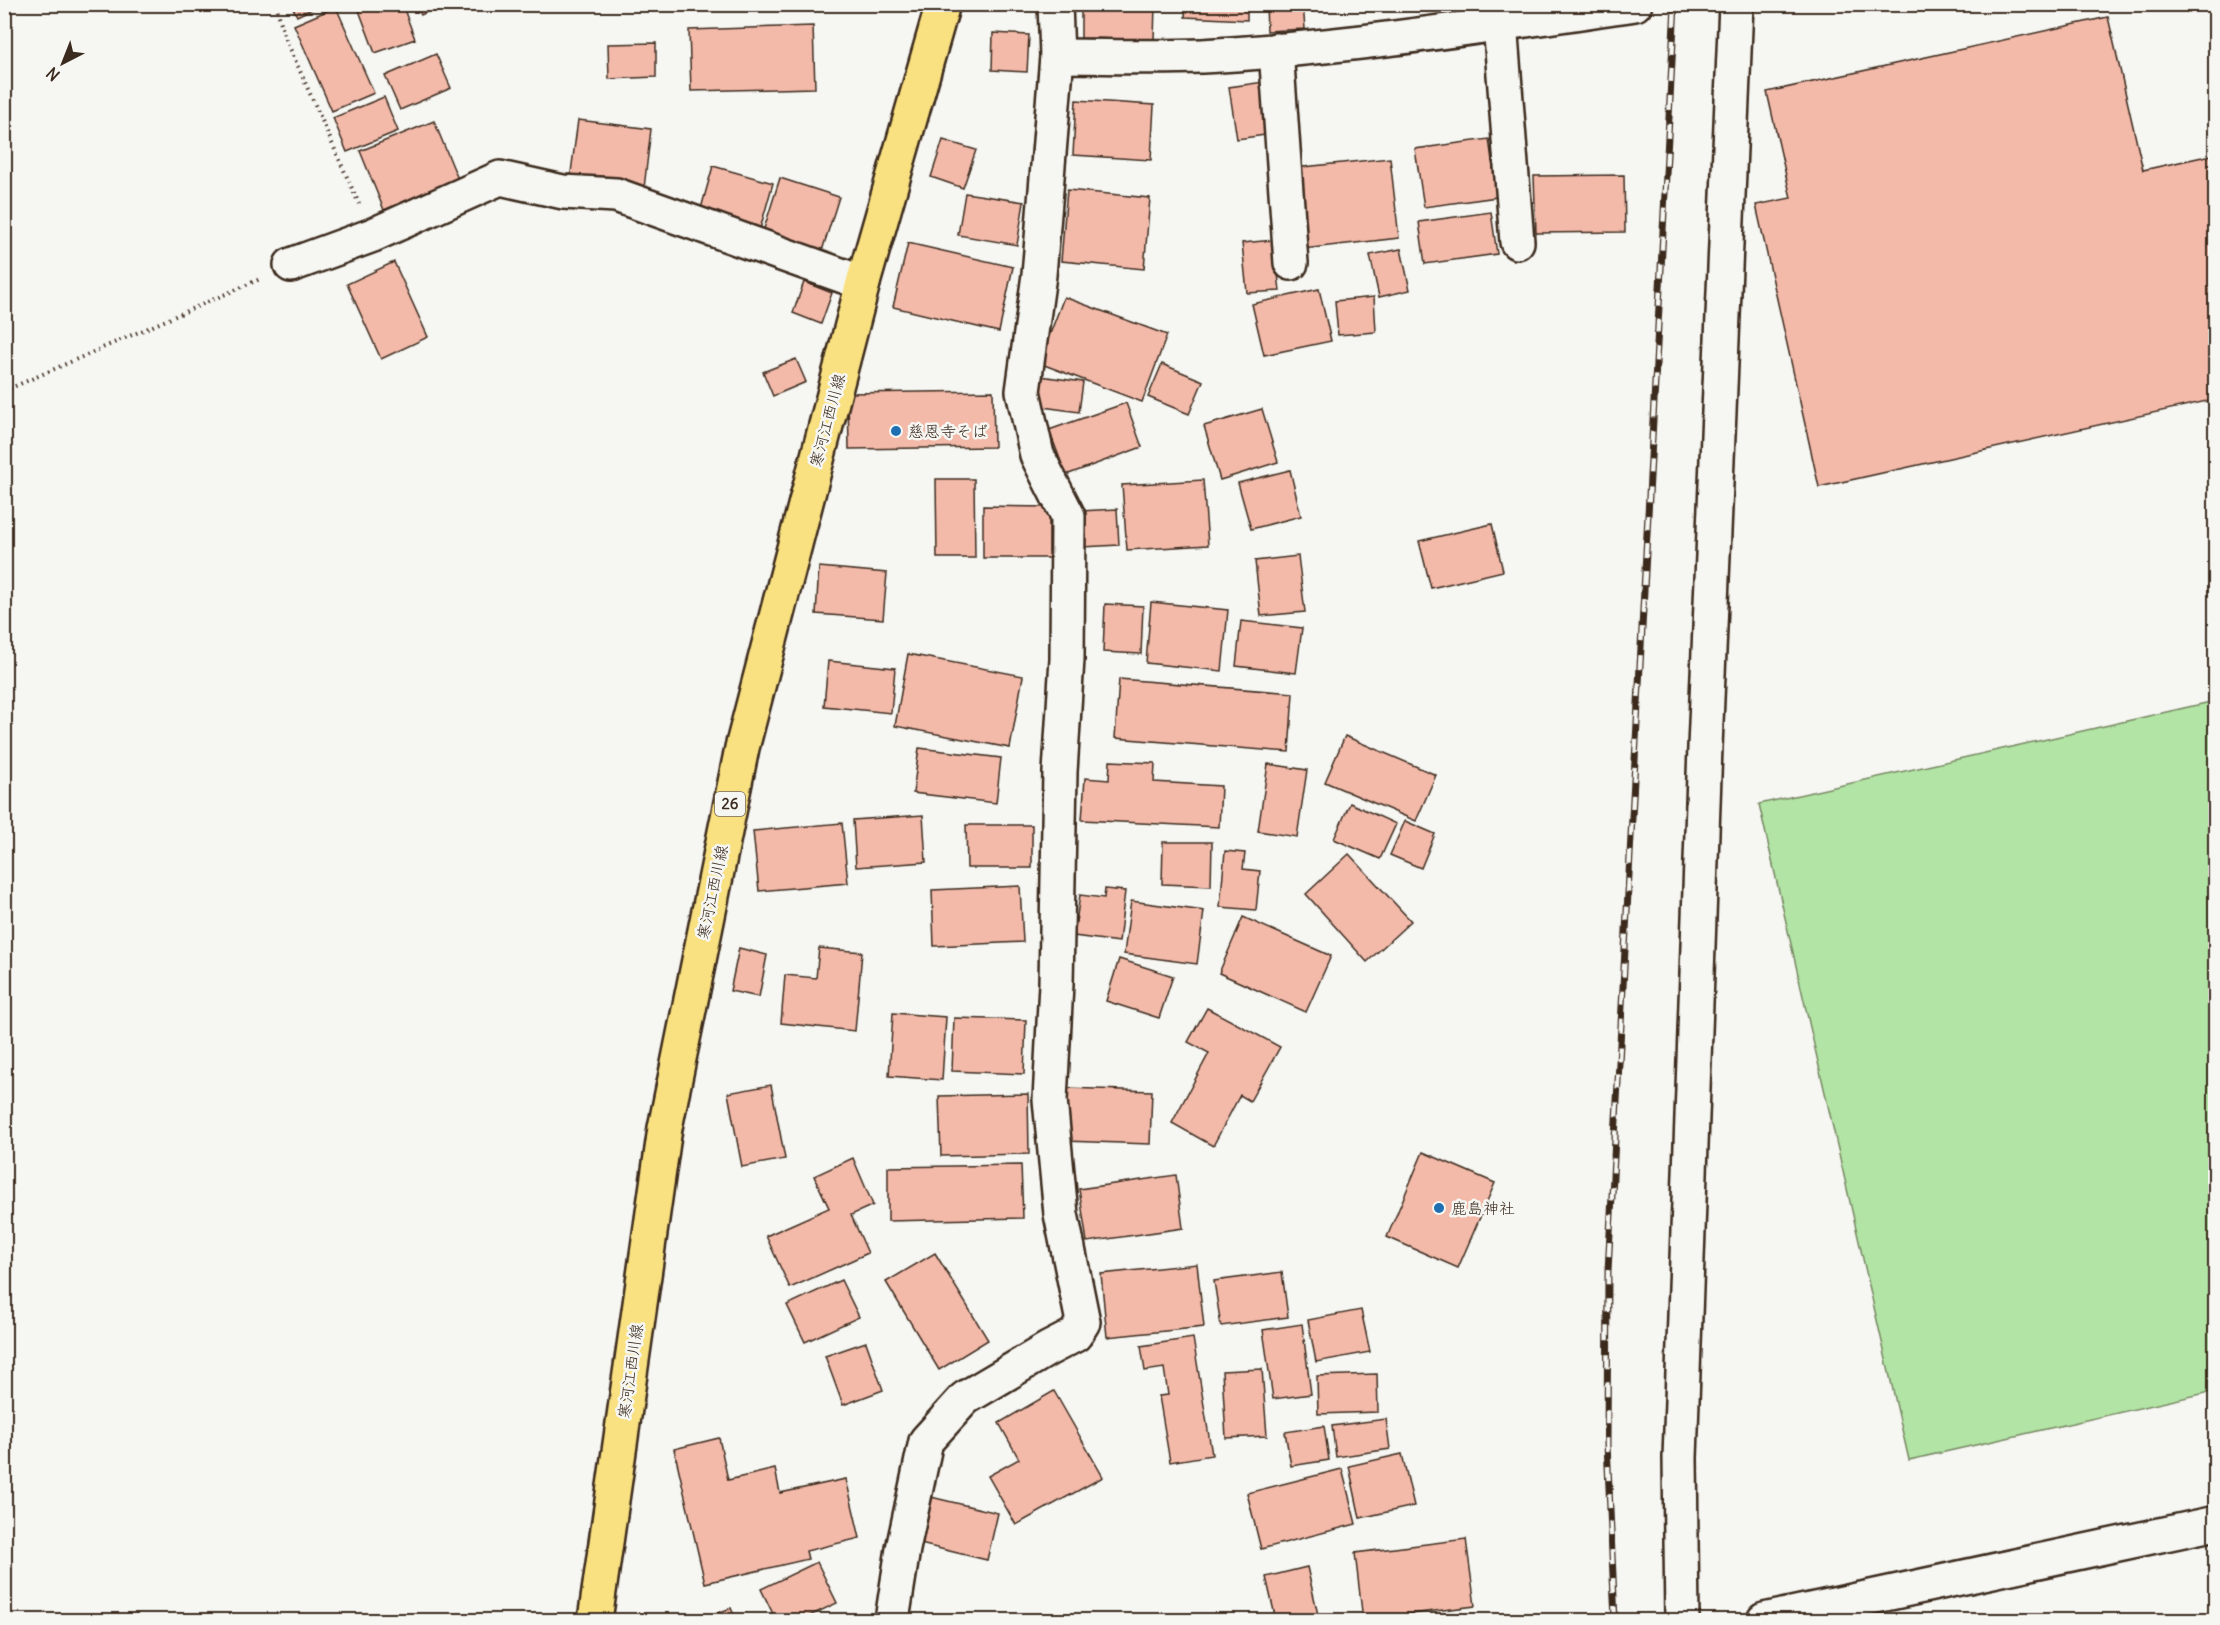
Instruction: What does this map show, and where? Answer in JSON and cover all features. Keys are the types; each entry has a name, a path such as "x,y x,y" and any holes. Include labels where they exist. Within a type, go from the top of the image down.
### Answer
{"main road":[{"name":"寒河江西川線","path":"595,1620 665,1128 742,748 863,283 943,4"}],"street":[{"path":"892,1620 903,1549 926,1441 965,1398 1075,1335 1083,1322 1061,1214 1050,1100 1056,984 1060,772 1067,659 1068,516 1037,454 1023,391 1039,275 1057,56 1055,4"},
{"path":"1057,56 1201,56 1275,50 1390,38 1635,4"},
{"path":"1682,1620 1680,1435 1736,4"},
{"path":"1500,23 1516,242"},
{"path":"1275,50 1291,263"},
{"path":"291,265 373,235 500,178 563,192 616,195 863,283"},
{"path":"1764,1620 2216,1523"}],"path":[{"path":"276,4 284,35 373,235"},
{"path":"4,390 291,265"}],"green space":[{"path":"2215,701 2215,1391 1909,1460 1759,804"}],"building":[{"path":"291,4 322,4 297,16"},
{"path":"402,4 415,39 375,53 357,5"},
{"path":"415,4 442,4 421,15"},
{"path":"1081,4 1155,4 1154,40 1081,38"},
{"path":"1186,4 1247,4 1247,20 1185,17"},
{"path":"1266,4 1303,4 1305,29 1267,31"},
{"path":"336,7 374,93 332,111 294,25"},
{"path":"2108,17 2143,170 2216,154 2216,399 1819,487 1756,205 1791,198 1767,92"},
{"path":"813,26 815,88 691,91 689,30"},
{"path":"993,33 1029,35 1027,72 992,70"},
{"path":"656,43 656,77 609,79 608,44"},
{"path":"436,54 451,88 400,110 385,76"},
{"path":"1264,82 1272,134 1237,139 1229,87"},
{"path":"384,97 398,131 347,152 333,118"},
{"path":"1076,100 1154,105 1151,160 1073,155"},
{"path":"578,120 651,129 644,188 570,180"},
{"path":"434,121 458,179 384,210 360,151"},
{"path":"1489,139 1497,197 1424,207 1415,149"},
{"path":"943,140 976,150 963,188 931,177"},
{"path":"1390,158 1399,238 1303,249 1294,168"},
{"path":"713,166 773,183 760,229 700,212"},
{"path":"1624,175 1625,232 1536,233 1534,176"},
{"path":"780,178 839,197 821,254 762,235"},
{"path":"1067,190 1150,198 1144,269 1061,261"},
{"path":"965,193 1024,202 1017,245 958,235"},
{"path":"1491,212 1497,254 1425,264 1419,222"},
{"path":"1274,240 1280,291 1247,293 1242,243"},
{"path":"908,243 1013,267 999,332 893,307"},
{"path":"1401,249 1410,290 1379,297 1370,255"},
{"path":"394,262 428,337 381,359 347,284"},
{"path":"804,282 832,293 821,324 793,313"},
{"path":"1319,289 1331,341 1264,355 1252,304"},
{"path":"1064,297 1167,335 1142,402 1039,363"},
{"path":"1374,297 1376,332 1338,335 1335,301"},
{"path":"796,359 806,382 773,396 763,372"},
{"path":"1162,364 1203,381 1189,414 1148,397"},
{"path":"1040,376 1083,382 1079,412 1036,406"},
{"path":"993,391 994,447 849,449 848,393"},
{"path":"1126,403 1142,447 1066,475 1049,430"},
{"path":"1262,409 1278,462 1220,480 1204,426"},
{"path":"1290,470 1301,516 1251,529 1238,483"},
{"path":"936,479 974,479 975,558 937,558"},
{"path":"1203,480 1208,545 1127,550 1122,485"},
{"path":"983,506 1049,507 1049,558 983,558"},
{"path":"1117,509 1119,545 1082,547 1080,511"},
{"path":"1492,524 1503,571 1431,588 1419,541"},
{"path":"1298,556 1305,612 1261,616 1255,561"},
{"path":"819,567 887,573 883,619 816,614"},
{"path":"1151,602 1228,610 1222,671 1146,663"},
{"path":"1105,604 1143,606 1141,654 1103,652"},
{"path":"1241,621 1302,628 1296,673 1236,666"},
{"path":"908,654 1023,676 1010,748 895,726"},
{"path":"828,661 895,668 891,713 824,706"},
{"path":"1119,679 1293,693 1289,752 1115,738"},
{"path":"1345,736 1436,775 1416,821 1325,782"},
{"path":"919,748 1001,758 996,803 913,793"},
{"path":"1110,761 1155,763 1154,782 1221,786 1219,827 1082,820 1085,778 1109,780"},
{"path":"1268,764 1307,770 1297,837 1258,831"},
{"path":"1350,803 1396,824 1380,859 1334,839"},
{"path":"923,815 926,862 856,867 853,820"},
{"path":"1405,821 1435,834 1421,868 1390,855"},
{"path":"842,823 848,883 759,891 753,831"},
{"path":"966,825 1032,825 1032,868 967,868"},
{"path":"1163,842 1212,842 1211,886 1162,884"},
{"path":"1225,851 1245,853 1243,869 1260,871 1256,910 1220,907"},
{"path":"1349,854 1411,921 1367,962 1306,894"},
{"path":"1020,886 1023,942 934,946 932,890"},
{"path":"1105,889 1125,891 1119,942 1074,936 1080,895 1104,898"},
{"path":"1131,901 1204,911 1197,964 1124,954"},
{"path":"1243,917 1331,956 1306,1012 1219,973"},
{"path":"739,948 767,955 759,997 730,991"},
{"path":"819,948 862,952 855,1031 781,1023 785,975 816,978"},
{"path":"1119,959 1173,976 1159,1018 1106,1001"},
{"path":"1207,1008 1280,1047 1250,1101 1240,1095 1213,1146 1172,1123 1209,1053 1188,1042"},
{"path":"893,1013 946,1017 942,1080 889,1076"},
{"path":"954,1018 1026,1020 1024,1074 952,1071"},
{"path":"771,1085 785,1159 742,1167 728,1093"},
{"path":"1066,1088 1152,1091 1150,1144 1064,1141"},
{"path":"1028,1094 1029,1154 941,1156 939,1096"},
{"path":"1423,1152 1495,1183 1458,1268 1387,1237"},
{"path":"853,1158 873,1205 851,1215 868,1253 790,1288 766,1236 829,1208 814,1176"},
{"path":"1021,1165 1023,1218 888,1221 888,1167"},
{"path":"1176,1175 1183,1228 1087,1242 1079,1189"},
{"path":"935,1253 988,1340 939,1370 886,1282"},
{"path":"1197,1264 1204,1327 1107,1337 1101,1274"},
{"path":"1282,1272 1288,1317 1221,1326 1214,1281"},
{"path":"841,1280 859,1317 805,1342 787,1305"},
{"path":"1361,1310 1370,1352 1316,1362 1308,1320"},
{"path":"1302,1324 1311,1394 1273,1399 1263,1330"},
{"path":"1193,1338 1212,1455 1170,1462 1159,1396 1168,1395 1164,1368 1145,1371 1141,1346"},
{"path":"866,1342 883,1390 843,1405 825,1356"},
{"path":"1262,1369 1267,1436 1226,1438 1222,1371"},
{"path":"1377,1374 1378,1412 1318,1414 1317,1376"},
{"path":"1054,1391 1103,1477 1016,1525 988,1476 1019,1459 999,1423"},
{"path":"1386,1419 1390,1449 1336,1457 1332,1426"},
{"path":"1324,1426 1329,1460 1291,1466 1285,1432"},
{"path":"719,1438 728,1480 775,1469 780,1493 846,1479 860,1538 806,1551 808,1559 705,1583 674,1449"},
{"path":"1402,1454 1414,1506 1360,1518 1349,1466"},
{"path":"1342,1469 1356,1524 1261,1549 1247,1493"},
{"path":"931,1497 998,1513 987,1560 920,1544"},
{"path":"1466,1539 1475,1606 1363,1620 1355,1553"},
{"path":"817,1562 837,1603 801,1620 776,1620 761,1589"},
{"path":"1307,1567 1319,1619 1276,1620 1266,1577"},
{"path":"731,1608 736,1620 699,1620"},
{"path":"2216,1616 2216,1620 2197,1620"}],"railway":[{"path":"1615,1620 1607,1444 1608,1271 1675,4"}],"place":[{"name":"慈恩寺そば","path":"896,431"},
{"name":"鹿島神社","path":"1439,1208"}]}
